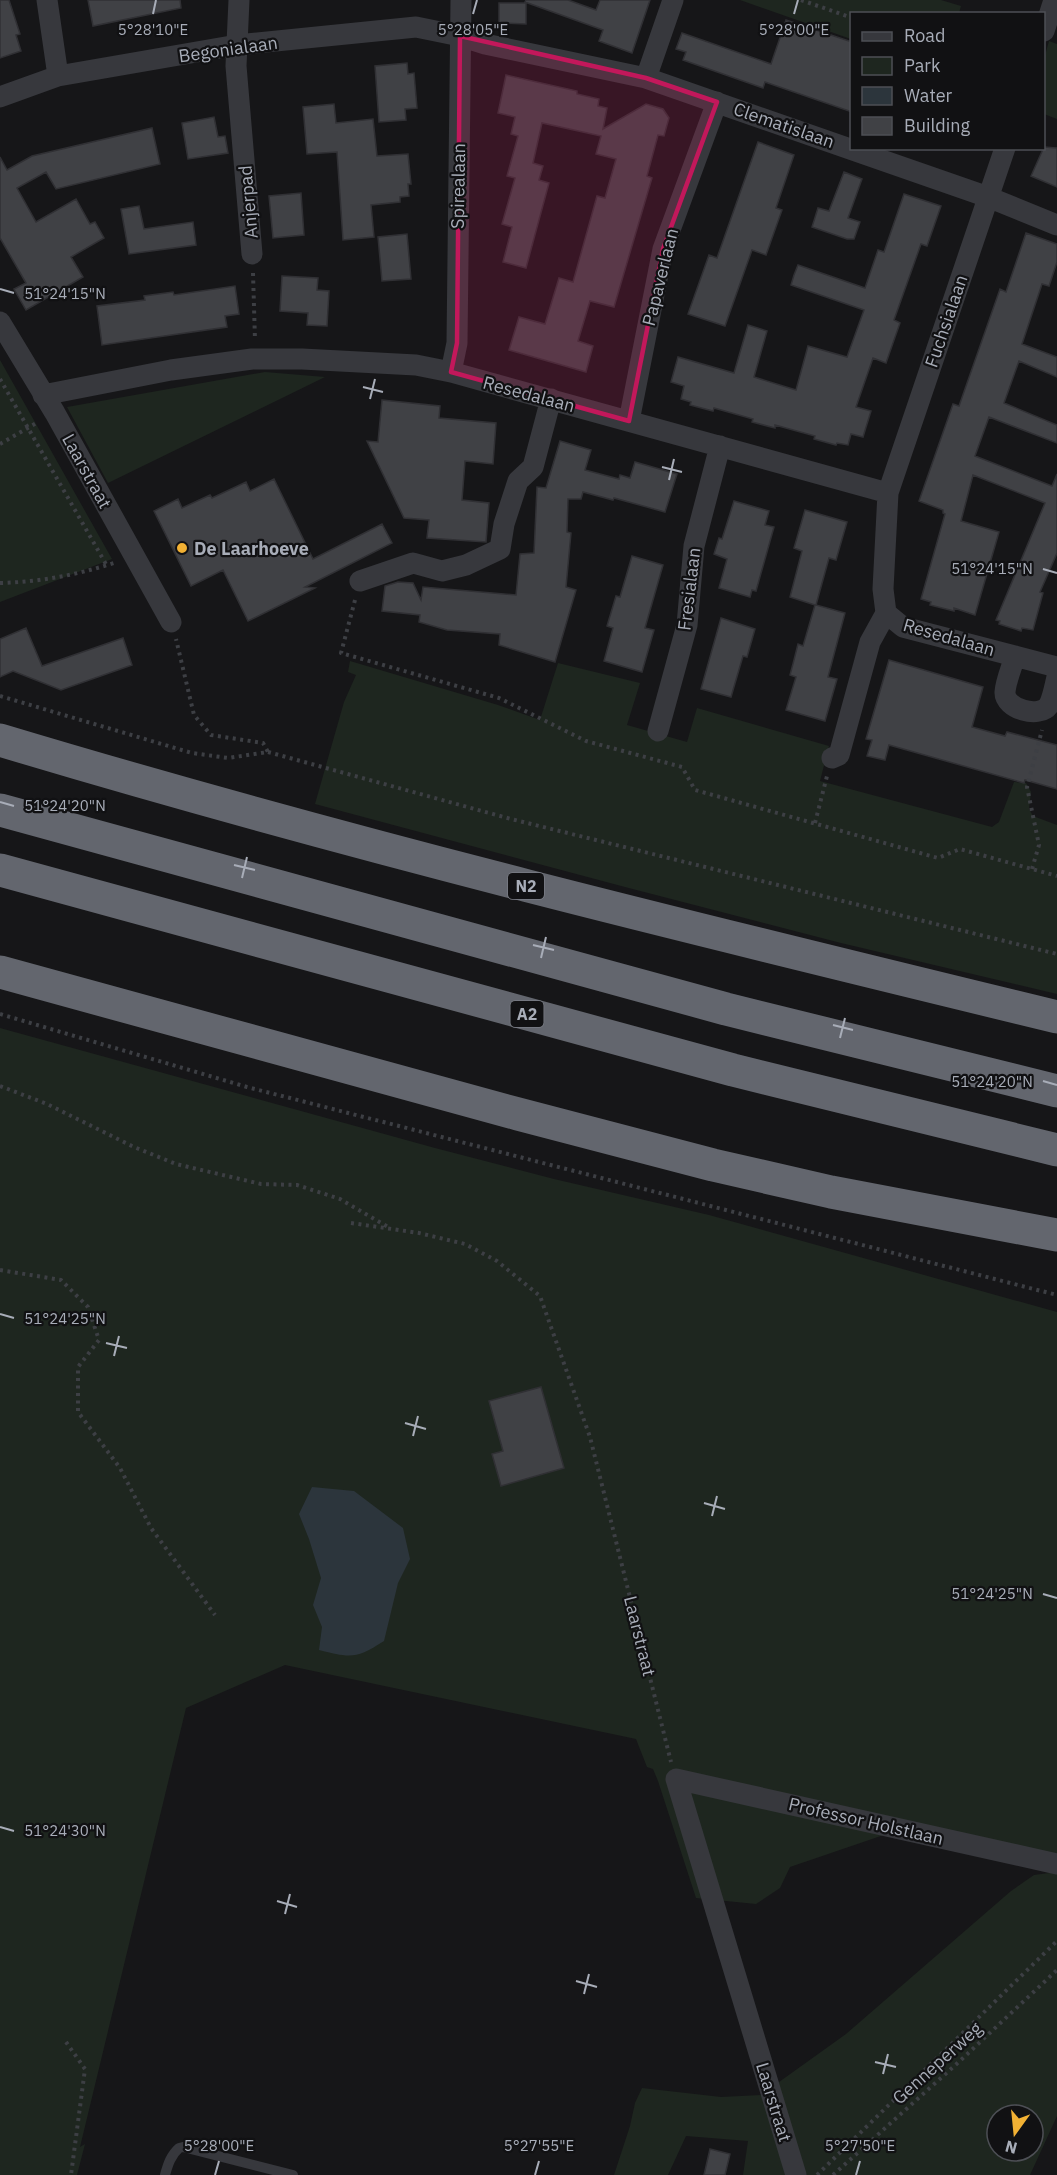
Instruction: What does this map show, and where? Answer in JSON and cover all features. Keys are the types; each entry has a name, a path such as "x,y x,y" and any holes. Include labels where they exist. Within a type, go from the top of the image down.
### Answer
{"highway":[{"name":"N2","path":"0,740 266,818 511,883 1057,1017"},
{"path":"0,810 714,1006 1057,1091"},
{"name":"A2","path":"0,870 733,1070 1057,1150"},
{"path":"0,972 713,1165 831,1192 1057,1235"}],"street":[{"path":"48,0 58,76"},
{"name":"Anjerpad","path":"239,0 236,66 252,254"},
{"name":"Spirealaan","path":"451,372 457,343 461,0"},
{"path":"646,78 673,0"},
{"path":"1045,28 1054,0"},
{"name":"Begonialaan","path":"0,97 58,76 237,45 416,27 460,36"},
{"name":"Clematislaan","path":"460,36 485,44 646,78 850,149"},
{"name":"Papaverlaan","path":"629,421 663,249 717,102"},
{"name":"Clematislaan","path":"854,150 988,197 1057,225"},
{"name":"Fuchsialaan","path":"888,493 1004,150"},
{"name":"Laarstraat","path":"0,322 55,413 171,622"},
{"name":"Resedalaan","path":"43,395 171,370 256,359 416,365 551,399 888,493 883,589 886,613 870,642 839,755 832,758"},
{"path":"360,580 413,563 442,571 466,565 500,549 504,524 518,481 533,467 551,399"},
{"name":"Fresialaan","path":"658,732 687,624 694,546 720,446"},
{"name":"Resedalaan","path":"886,613 903,627 1057,667"},
{"name":"Resedalaan","path":"1015,656 1005,692 1006,699 1012,706 1034,712 1042,711"},
{"path":"1042,711 1049,705 1057,677"},
{"name":"Laarstraat","path":"676,1779 796,2175"},
{"name":"Professor Holstlaan","path":"676,1779 1057,1864"}],"lane":[{"path":"165,2175 173,2154 179,2148 183,2148 293,2175"}],"path":[{"path":"801,0 850,17"},
{"name":"Anjerpad","path":"252,254 256,359"},
{"path":"1,383 106,566"},
{"path":"0,444 55,413"},
{"path":"0,583 33,582 78,574 106,566 134,554"},
{"path":"360,580 340,653 499,698 586,741 682,767 695,790 938,858 960,849 1057,876"},
{"path":"171,622 194,715 211,735 263,743 268,752"},
{"path":"0,696 192,753 228,758 268,752 511,819 1057,954"},
{"path":"1032,869 1039,845 1027,787 1042,728 1042,711"},
{"path":"814,823 832,758"},
{"path":"0,1014 247,1087 1057,1295"},
{"path":"0,1086 46,1104 134,1147 176,1164 261,1184 297,1185 340,1199 392,1229"},
{"name":"Laarstraat","path":"351,1222 465,1244 497,1261 540,1296 590,1437 676,1779"},
{"path":"0,1270 62,1280 88,1307 99,1340 78,1367 78,1412 120,1468 151,1528 215,1616"},
{"path":"816,2175 1057,1941"},
{"name":"Genneperweg","path":"833,2175 1057,1970"},
{"path":"66,2042 85,2069 71,2175"}],"highlighted area":[{"path":"460,36 646,78 717,102 663,249 629,421 451,372 457,343"}],"green space":[{"path":"740,0 941,0 961,6 959,12 850,12 850,39"},
{"path":"1049,41 1057,44 1057,119 1045,114 1045,55"},
{"path":"0,360 112,559 0,602"},
{"path":"265,372 325,377 108,483 67,407"},
{"path":"350,661 498,705 540,720 558,663 640,683 627,725 687,742 697,708 829,746 820,781 992,827 999,822 1014,782 1026,783 1031,792 1029,809 1033,816 1057,825 1057,994 841,943 315,804 344,702 356,675 348,672"},
{"path":"0,1028 435,1148 554,1179 709,1215 1057,1312 1057,1855 913,1825 790,1867 780,1888 756,1904 696,1898 658,1781 653,1769 647,1767 636,1739 285,1665 186,1708 80,2147 85,2144 77,2175 0,2175"},
{"path":"1057,1872 1057,2116 1045,2142 1045,2103 985,2103 985,2163 1035,2163 1030,2175 743,2175 748,2141 686,2136 668,2175 614,2175 635,2103 642,2088 721,2097 761,2095 846,2034 1011,1891 1034,1875"}],"water":[{"path":"312,1487 354,1491 403,1528 410,1559 398,1583 384,1641 360,1654 346,1655 319,1650 322,1627 313,1605 321,1578 299,1514"}],"building":[{"path":"0,0 9,0 20,34 16,35 21,51 0,58"},
{"path":"88,0 180,0 181,8 93,26"},
{"path":"526,0 568,0 596,10 600,0 650,0 632,53 599,41 603,30 525,2"},
{"path":"499,3 526,3 526,24 499,23"},
{"path":"786,20 850,41 850,111 765,82 763,88 683,60 686,52 676,49 682,33 771,64"},
{"path":"407,63 408,74 414,73 417,108 405,109 406,120 379,122 375,66"},
{"path":"506,75 577,91 577,94 599,99 598,106 607,108 603,129 646,104 663,109 669,118 664,136 658,135 647,176 652,178 614,307 590,301 578,341 593,346 586,372 509,350 519,317 545,324 559,278 573,282 597,196 605,198 616,159 596,154 601,136 542,123 533,163 543,166 539,180 549,183 526,268 503,262 512,227 502,224 515,178 507,176 518,136 511,134 515,117 498,113"},
{"path":"334,104 336,123 373,119 377,156 408,154 411,184 408,184 409,196 400,197 400,202 371,205 374,237 343,240 337,152 307,154 303,107"},
{"path":"214,117 218,137 225,136 228,153 188,159 182,123"},
{"path":"152,128 160,164 56,189 46,172 17,188 36,222 76,199 90,224 95,222 104,238 71,257 83,277 26,310 14,289 26,283 0,238 0,157 7,170 32,156"},
{"path":"758,142 794,155 776,208 782,210 766,255 752,250 725,326 688,314 709,255 717,258"},
{"path":"1045,147 1057,148 1057,187 1031,176"},
{"path":"844,172 862,179 848,218 860,222 854,239 847,239 812,227 818,208 829,211"},
{"path":"301,193 304,235 273,238 269,196"},
{"path":"904,194 941,206 927,246 921,244 894,320 900,323 886,363 873,358 856,407 871,411 863,437 851,434 848,445 837,443 836,445 814,439 815,436 775,425 775,428 752,422 753,419 714,408 713,411 690,405 691,402 681,399 684,386 671,382 678,357 734,373 748,325 767,331 754,377 796,390 808,346 847,357 864,310 791,285 794,275 798,265 865,288 878,250 884,252"},
{"path":"139,206 144,229 193,222 196,245 129,254 121,209"},
{"path":"1026,233 1057,244 1057,262 1049,286 1042,284 1022,344 1057,357 1057,377 1019,361 1004,403 1057,425 1057,443 989,417 975,456 1052,486 1057,474 1057,553 1040,592 1043,593 1033,630 1022,628 1021,631 999,624 1000,621 996,620 1045,503 973,475 961,521 999,532 975,615 954,608 954,611 930,605 931,602 921,599 945,514 943,510 919,501 953,404 959,406 1000,289 1006,292"},
{"path":"407,234 411,279 382,281 378,237"},
{"path":"282,276 318,278 317,290 329,291 327,326 307,325 308,313 280,311"},
{"path":"235,286 239,314 225,316 227,327 102,345 97,306 145,300 144,296 173,292 174,295"},
{"path":"382,400 440,406 439,418 496,423 493,464 465,461 462,500 489,503 486,542 427,538 429,520 404,518 367,441 378,442"},
{"path":"560,441 591,450 585,470 619,479 620,475 630,478 635,462 677,474 665,512 583,492 581,499 568,499 567,532 571,533 566,587 576,590 555,662 499,645 500,634 447,630 419,622 420,615 382,611 385,586 398,582 413,583 421,600 423,587 516,595 520,554 534,553 537,487 546,488"},
{"path":"274,479 313,559 382,524 392,543 305,587 315,588 248,621 223,570 191,586 154,511 178,499 182,508 210,495 212,498 246,482 250,491"},
{"path":"734,501 769,511 765,525 774,527 756,591 752,590 750,597 719,588 727,559 714,554 719,538 722,539"},
{"path":"805,510 847,522 836,560 829,558 816,605 845,613 828,677 837,679 825,721 786,710 796,677 790,675 798,644 803,646 815,605 790,597 802,551 794,548"},
{"path":"632,556 663,565 645,628 654,630 642,672 604,661 613,628 607,626 616,596 620,597"},
{"path":"721,618 755,629 747,657 743,656 731,697 701,689"},
{"path":"26,628 42,666 123,638 132,665 61,690 13,671 0,677 0,639"},
{"path":"889,660 983,687 972,727 1005,736 1007,732 1057,745 1057,789 1025,780 1024,783 889,745 885,760 867,756 872,740 866,739"},
{"path":"541,1387 564,1468 501,1486 492,1454 503,1451 489,1401"},
{"path":"710,2149 730,2154 725,2175 704,2175"}],"place":[{"name":"De Laarhoeve","path":"182,548"}]}
